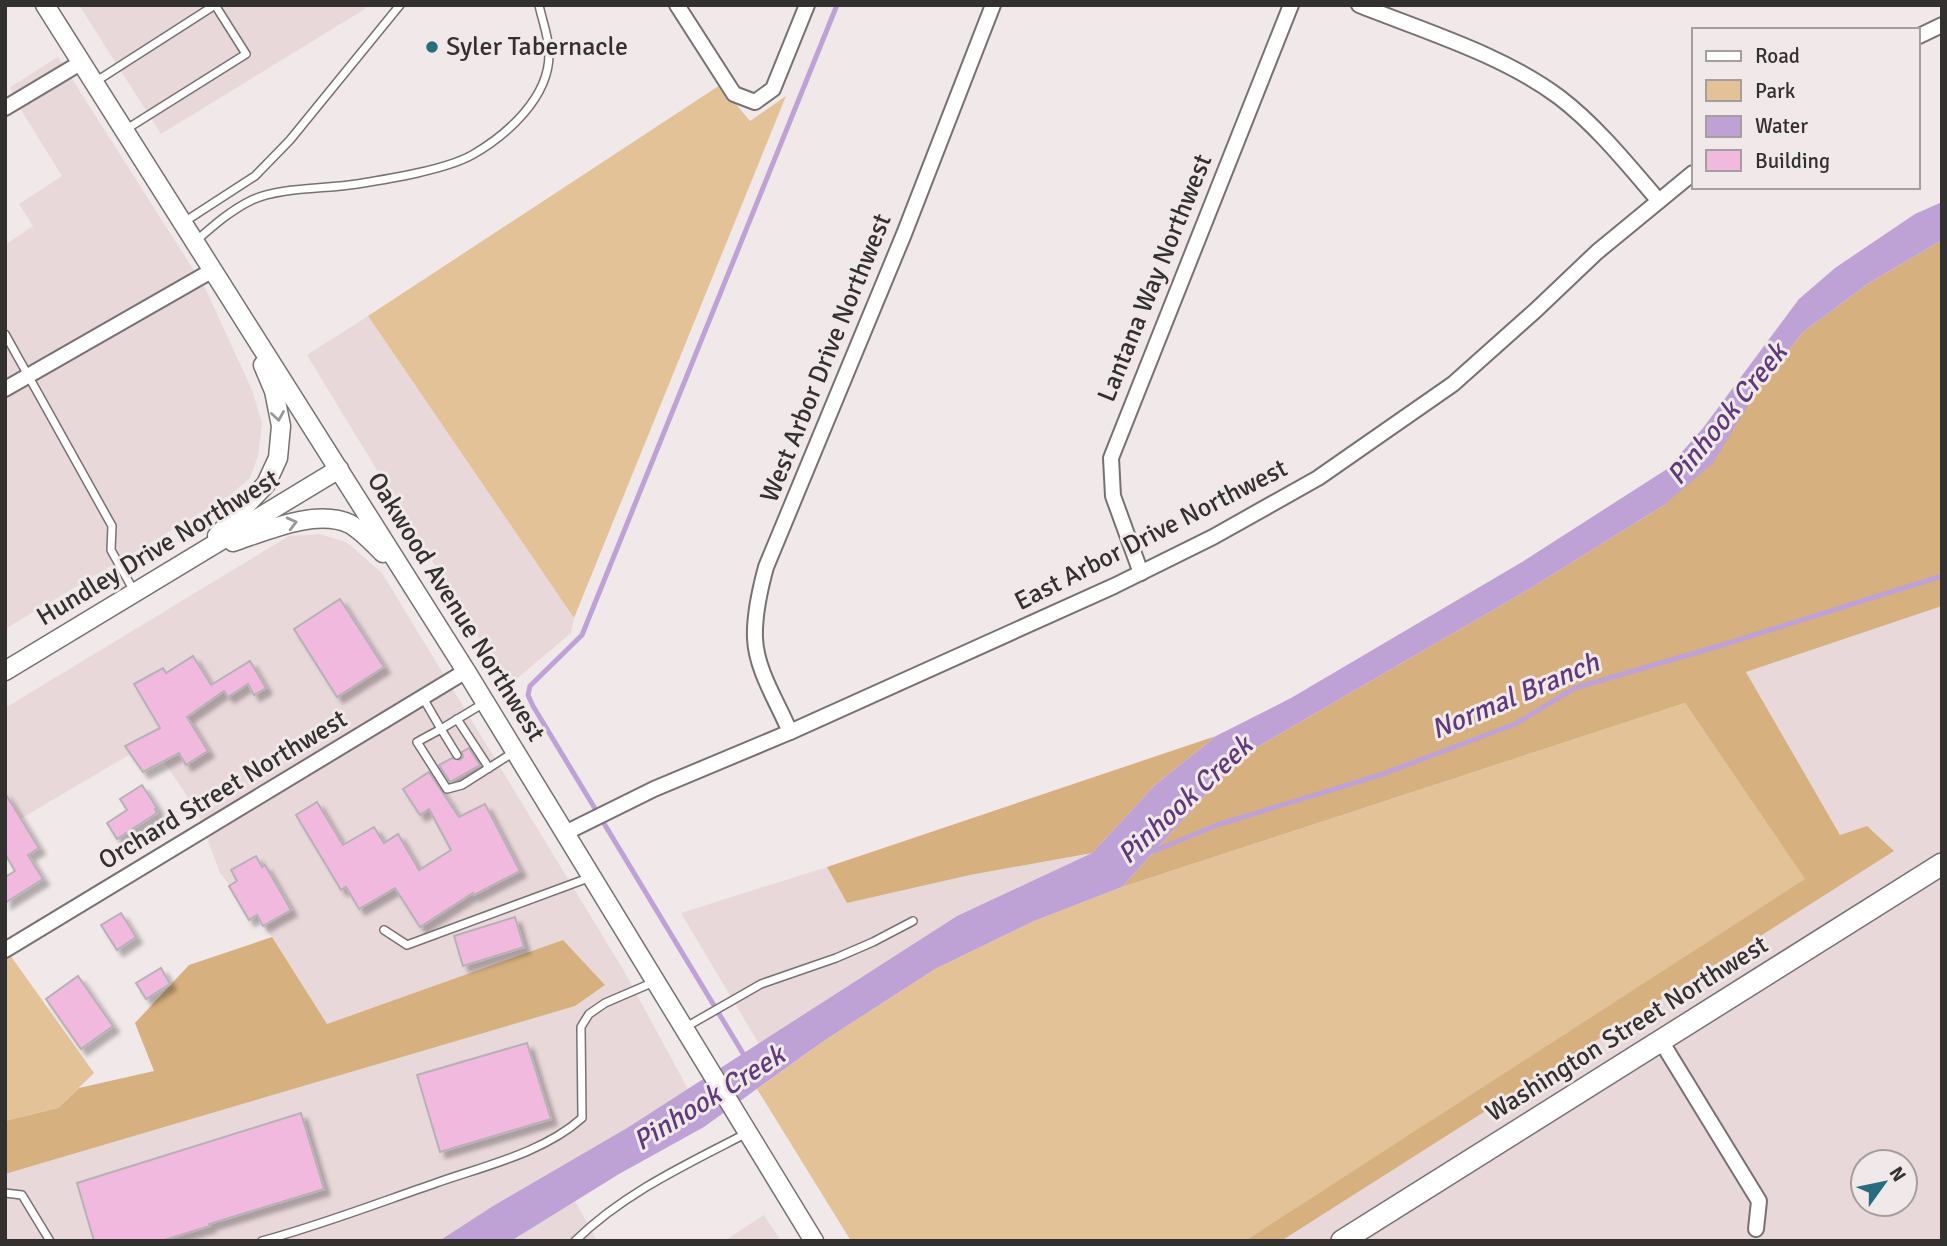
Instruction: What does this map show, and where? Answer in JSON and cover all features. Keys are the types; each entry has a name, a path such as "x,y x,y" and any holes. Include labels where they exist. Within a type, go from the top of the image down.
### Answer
{"main road":[{"name":"Washington Street Northwest","path":"1342,1241 1942,864"}],"street":[{"path":"677,5 734,94 755,102 773,89 807,5"},
{"name":"West Arbor Drive Northwest","path":"790,732 763,670 755,639 759,591 766,566 904,234 993,5"},
{"name":"Lantana Way Northwest","path":"1141,573 1113,496 1111,458 1291,5"},
{"path":"1359,5 1508,65 1534,80 1579,114 1659,201"},
{"name":"Oakwood Avenue Northwest","path":"47,6 466,671 814,1241"},
{"path":"1919,36 1942,25"},
{"path":"5,108 82,62"},
{"name":"East Arbor Drive Northwest","path":"565,833 654,789 790,732 1141,573 1213,537 1318,478 1453,384 1597,252 1692,174"},
{"path":"5,389 213,270"},
{"path":"203,551 266,484 278,458 281,426 274,391 237,307"},
{"name":"Hundley Drive Northwest","path":"5,671 339,469"},
{"path":"203,551 297,521 327,520 349,524 369,538 405,574"},
{"name":"Orchard Street Northwest","path":"5,950 466,671"},
{"path":"1661,1041 1759,1201 1756,1229"}],"lane":[{"path":"94,82 215,5 246,54 125,130"},
{"path":"184,222 256,176 290,140 400,5"},
{"path":"196,241 253,199 289,191 358,184 437,167 470,156 505,131 531,105 545,77 549,53 539,5"},
{"path":"5,334 112,526 111,550 135,593"},
{"path":"423,698 457,755"},
{"path":"485,703 417,742 447,789 462,785 515,752"},
{"path":"457,719 489,768"},
{"path":"467,771 472,778"},
{"path":"384,930 407,945 591,877"},
{"path":"684,1029 761,984 873,942 913,921"},
{"path":"262,1241 515,1156 564,1134 582,1118 581,1027 589,1014 625,993 655,981"},
{"path":"575,1241 593,1223 660,1178 748,1133"},
{"path":"5,1193 22,1195 50,1241"}],"shaded area":[{"path":"79,5 363,5 365,9 161,134"},
{"path":"58,57 205,288 252,390 262,423 258,456 250,478 229,496 5,629 5,245 33,226 19,204 62,176 21,110 10,87"},
{"path":"1942,240 1942,606 1746,672 1840,835 1867,826 1894,851 1281,1241 1245,1241 1805,879 1685,703 1122,887 1240,757 1531,588 1664,505 1803,332 1869,283"},
{"path":"368,316 574,618 571,633 508,686 307,355"},
{"path":"319,534 346,542 382,573 624,971 688,1089 439,1241 5,1241 5,1174 575,1006 604,986 563,940 327,1024 272,937 220,873 197,811 151,742 5,828 5,708 289,536"},
{"path":"1942,606 1942,1241 1281,1241 1893,851 1867,826 1840,835 1746,672"},
{"path":"1216,736 1155,785 1092,853 970,875 847,903 827,867"},
{"path":"1092,853 957,916 759,1044 681,913 827,867 847,903 970,875"},
{"path":"272,937 327,1024 563,940 605,985 575,1006 5,1174 5,1121 58,1108 79,1088 154,1071 135,1023 189,965"},
{"path":"575,1201 597,1241 511,1241"},
{"path":"764,1215 781,1241 724,1241"}],"green space":[{"path":"720,85 750,121 786,96 574,618 368,316"},
{"path":"1685,703 1806,880 1245,1241 851,1241 757,1089 825,1040 935,969 1034,921 1122,887"},
{"path":"10,955 94,1073 58,1108 5,1121 5,958"}],"water":[{"name":"Pinhook Creek","path":"1942,202 1942,240 1869,283 1803,332 1759,387 1713,463 1664,505 1531,588 1240,757 1122,887 1034,921 935,969 825,1040 704,1127 619,1174 511,1241 439,1241 493,1206 627,1128 957,916 1092,853 1155,785 1216,736 1291,698 1522,562 1667,469 1703,428 1799,299 1835,268 1915,214"}],"building":[{"path":"340,599 384,667 337,697 294,629"},
{"path":"193,656 211,685 250,661 266,688 254,695 248,684 228,697 224,691 187,717 208,751 186,765 179,753 143,772 125,746 160,728 134,684 163,668 166,673"},
{"path":"469,748 480,765 450,782 439,765 452,758 460,760 463,757 462,752"},
{"path":"429,772 459,817 485,804 520,871 474,895 473,893 420,927 395,888 359,909 346,887 341,890 296,815 317,802 343,845 374,827 384,843 398,834 419,870 451,850 429,809 420,815 403,789"},
{"path":"142,785 157,808 157,813 117,839 107,823 127,810 120,799"},
{"path":"5,793 39,848 28,855 43,879 5,903 5,877 15,871 5,854"},
{"path":"256,856 262,867 265,865 291,910 263,926 257,915 249,920 229,886 237,881 231,870"},
{"path":"121,913 136,937 117,950 101,925"},
{"path":"515,917 524,947 463,966 454,936"},
{"path":"161,968 170,984 146,999 136,983"},
{"path":"78,976 113,1026 81,1049 46,999"},
{"path":"527,1043 551,1119 440,1152 417,1075"},
{"path":"301,1113 324,1189 161,1241 94,1241 77,1183"}],"waterway":[{"name":"Pinhook Creek","path":"747,1060 528,695 530,686 582,635 837,5"},
{"name":"Normal Branch","path":"1154,851 1217,825 1380,775 1515,724 1575,688 1942,576"}],"place":[{"name":"Syler Tabernacle","path":"432,47"}]}
